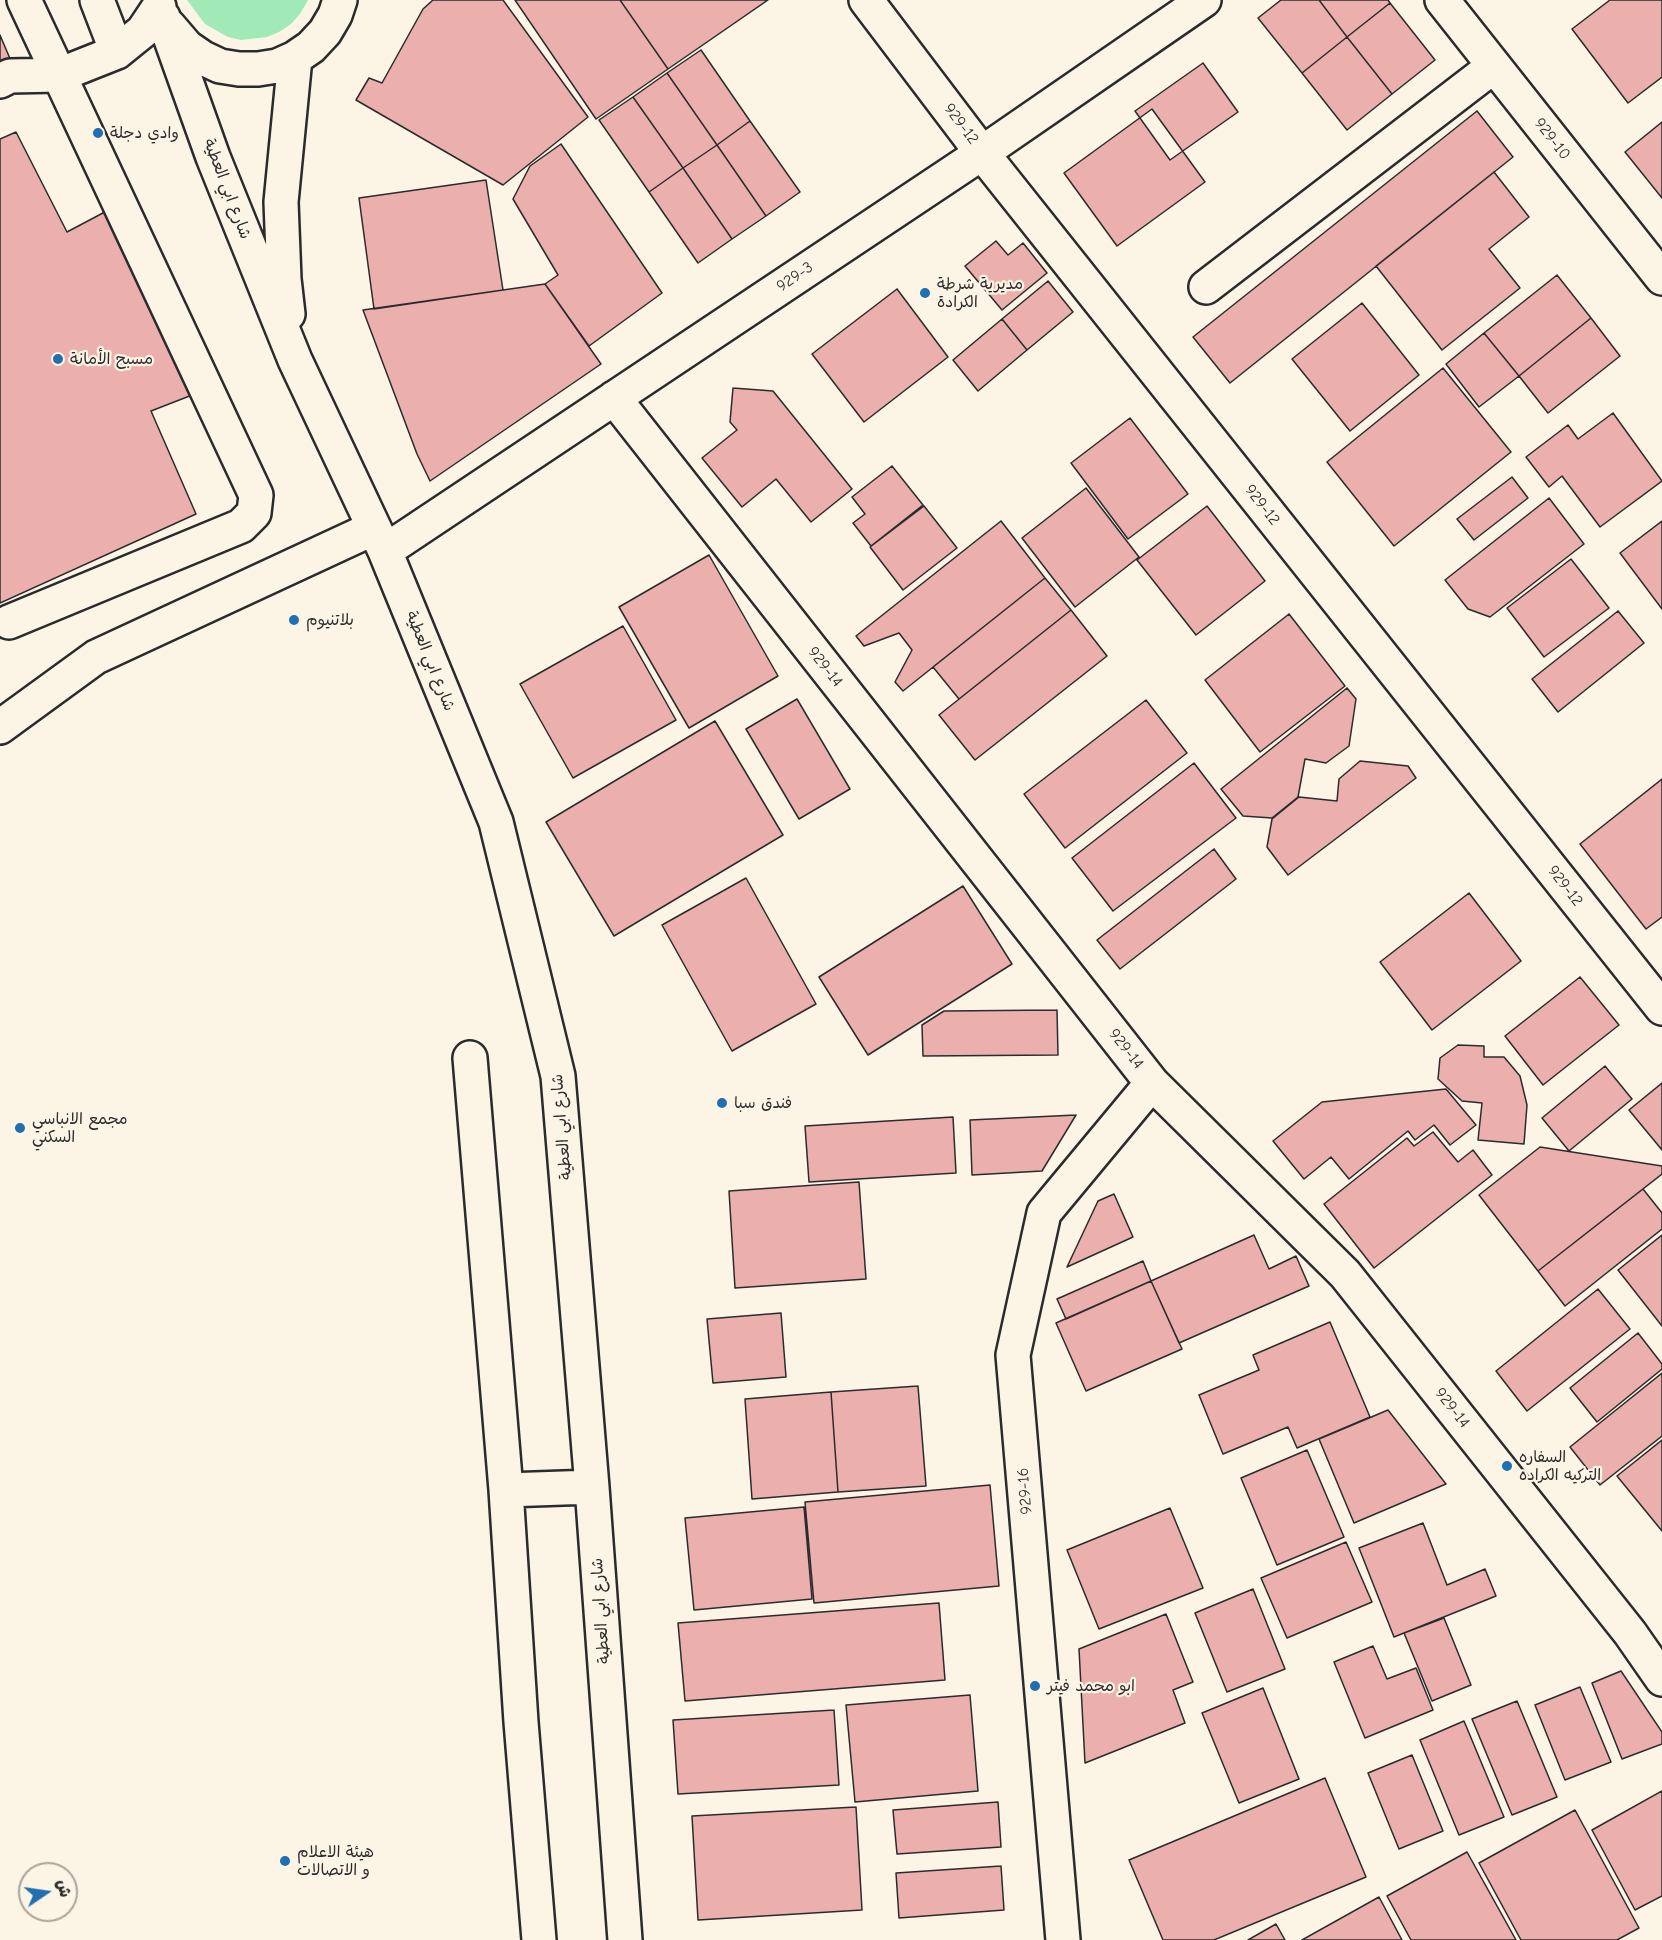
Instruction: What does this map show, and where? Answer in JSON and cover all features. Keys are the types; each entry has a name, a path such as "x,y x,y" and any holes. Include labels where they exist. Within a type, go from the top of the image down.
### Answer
{"street":[{"path":"9,622 242,526 254,513 256,495 24,0"},
{"path":"97,0 117,52"},
{"path":"0,81 10,76 59,75 117,52 143,31 160,8 174,33 187,47 203,58 220,66 239,69 277,66 311,47 325,32 335,15 340,0"},
{"name":"929-12","path":"866,0 982,153 1662,1008"},
{"name":"929-3","path":"0,727 96,657 379,540 614,398 982,153 1204,0"},
{"name":"929-10","path":"1442,0 1662,278"},
{"name":"شارع ابي العطية","path":"160,8 213,157 295,360 379,540 496,822 558,1076 592,1487 625,1940"},
{"name":"شارع ابي العطية","path":"295,58 282,202 284,279 295,360"},
{"path":"1206,287 1494,66"},
{"name":"929-14","path":"614,398 1152,1083 1345,1274 1623,1624 1662,1678"},
{"path":"470,1058 506,1490 521,1722 539,1940"},
{"name":"929-16","path":"1063,1940 1013,1355 1044,1213 1152,1083"},
{"path":"506,1490 592,1487"}],"green space":[{"path":"187,0 308,0 291,24 279,32 267,37 241,40 228,37 205,24"}],"building":[{"path":"433,0 503,0 588,117 503,185 356,100 369,78 382,83 423,9"},
{"path":"515,0 620,0 668,69 596,119"},
{"path":"620,0 768,0 668,69"},
{"path":"1281,0 1319,0 1347,37 1302,73 1258,18"},
{"path":"1319,0 1388,0 1390,3 1347,37"},
{"path":"1610,0 1662,0 1662,77 1628,103 1572,29"},
{"path":"1390,3 1435,60 1392,94 1347,37"},
{"path":"0,35 11,61 0,66"},
{"path":"1347,37 1392,94 1347,130 1302,73"},
{"path":"701,50 750,121 717,145 667,73"},
{"path":"1203,63 1238,112 1170,160 1135,111"},
{"path":"667,73 717,145 683,168 633,97"},
{"path":"633,97 683,168 649,192 599,120"},
{"path":"1152,109 1205,182 1117,246 1064,173"},
{"path":"1477,111 1513,157 1230,383 1193,337"},
{"path":"750,121 800,192 766,216 717,145"},
{"path":"1662,122 1662,198 1625,152"},
{"path":"16,132 67,232 118,205 205,390 151,411 196,514 0,603 0,139"},
{"path":"561,144 662,293 589,346 545,284 558,275 513,199 530,166"},
{"path":"717,145 766,216 732,239 683,168"},
{"path":"683,168 732,239 698,263 649,192"},
{"path":"1494,172 1529,217 1489,249 1520,288 1442,350 1376,266"},
{"path":"486,180 503,290 374,309 359,198"},
{"path":"996,241 1008,255 1023,243 1047,273 1002,310 965,266"},
{"path":"1557,275 1591,318 1519,376 1484,333"},
{"path":"1048,281 1073,312 1027,350 1002,319"},
{"path":"545,284 601,364 430,481 417,454 363,310"},
{"path":"897,289 948,357 864,422 812,354"},
{"path":"1362,303 1419,375 1350,431 1292,359"},
{"path":"1591,318 1620,356 1548,413 1519,376"},
{"path":"1002,319 1027,350 978,391 953,360"},
{"path":"1484,333 1519,376 1479,407 1446,364"},
{"path":"1443,368 1511,452 1394,546 1327,462"},
{"path":"733,388 773,391 852,489 811,522 776,479 742,507 702,458 737,430 730,422"},
{"path":"1613,413 1662,481 1600,527 1562,476 1549,487 1526,457 1568,425 1578,439"},
{"path":"1130,418 1188,494 1128,539 1071,463"},
{"path":"892,466 923,505 871,546 853,523 865,514 852,497"},
{"path":"1512,477 1528,498 1474,540 1457,519"},
{"path":"1086,488 1139,557 1075,607 1022,538"},
{"path":"1549,498 1584,544 1490,617 1468,609 1445,580"},
{"path":"924,506 957,548 903,590 870,547"},
{"path":"1207,506 1265,581 1196,635 1137,560"},
{"path":"1001,521 1045,578 903,691 895,682 912,650 899,633 864,646 856,636"},
{"path":"1662,521 1662,609 1620,553"},
{"path":"709,555 778,676 689,728 619,607"},
{"path":"1571,559 1609,608 1544,657 1507,608"},
{"path":"1045,578 1071,610 959,699 933,667"},
{"path":"1071,610 1107,656 975,760 939,715"},
{"path":"1618,611 1644,643 1558,712 1532,679"},
{"path":"1289,614 1345,686 1260,752 1205,680"},
{"path":"623,626 676,720 573,778 520,684"},
{"path":"1347,688 1356,699 1349,746 1326,763 1305,759 1298,797 1272,818 1243,816 1221,789"},
{"path":"797,699 850,789 799,819 746,729"},
{"path":"1146,700 1187,753 1065,848 1024,794"},
{"path":"715,721 783,835 614,936 546,822"},
{"path":"1360,761 1408,766 1416,778 1288,875 1267,847 1272,819 1299,797 1337,801 1339,779"},
{"path":"1194,763 1236,818 1113,911 1072,858"},
{"path":"1662,779 1662,917 1646,929 1580,844"},
{"path":"1214,849 1236,879 1120,969 1097,940"},
{"path":"746,878 816,1004 732,1051 662,925"},
{"path":"963,886 1012,964 868,1055 819,977"},
{"path":"1469,893 1521,961 1432,1030 1380,962"},
{"path":"1580,977 1619,1025 1543,1085 1505,1036"},
{"path":"1057,1010 1058,1055 923,1056 922,1025 944,1011"},
{"path":"1458,1045 1484,1046 1484,1057 1504,1057 1520,1076 1527,1105 1524,1144 1478,1140 1482,1103 1462,1101 1438,1079 1440,1058"},
{"path":"1605,1066 1632,1099 1569,1151 1542,1118"},
{"path":"1662,1083 1662,1150 1629,1110"},
{"path":"1446,1089 1476,1125 1450,1145 1434,1125 1415,1140 1408,1131 1349,1179 1331,1157 1304,1179 1273,1141 1322,1102"},
{"path":"1076,1115 1042,1171 972,1175 970,1120"},
{"path":"953,1117 956,1173 809,1182 805,1126"},
{"path":"1433,1132 1458,1162 1473,1150 1492,1175 1374,1268 1324,1204 1407,1138 1414,1146"},
{"path":"1540,1147 1662,1166 1662,1174 1538,1271 1479,1195"},
{"path":"859,1182 866,1279 735,1288 729,1191"},
{"path":"1643,1189 1662,1213 1662,1229 1565,1306 1538,1271"},
{"path":"1114,1194 1133,1237 1067,1267 1098,1201"},
{"path":"1254,1235 1269,1269 1296,1256 1309,1286 1179,1343 1151,1281"},
{"path":"1662,1235 1662,1326 1618,1270"},
{"path":"1143,1261 1151,1281 1066,1319 1057,1299"},
{"path":"1151,1281 1182,1349 1086,1391 1056,1323"},
{"path":"1598,1289 1630,1329 1527,1411 1496,1371"},
{"path":"781,1313 786,1377 713,1383 707,1319"},
{"path":"1330,1322 1370,1417 1297,1448 1288,1427 1223,1454 1199,1395 1259,1370 1253,1355"},
{"path":"1638,1333 1662,1364 1662,1369 1597,1422 1570,1388"},
{"path":"1662,1373 1662,1436 1600,1485 1570,1447"},
{"path":"918,1386 926,1486 838,1492 831,1392"},
{"path":"831,1392 838,1492 752,1499 745,1399"},
{"path":"1388,1410 1446,1484 1354,1523 1319,1439"},
{"path":"1662,1440 1662,1531 1617,1476"},
{"path":"1307,1450 1344,1537 1277,1565 1241,1478"},
{"path":"990,1485 999,1586 814,1603 805,1502"},
{"path":"804,1507 812,1599 694,1610 685,1518"},
{"path":"1170,1508 1203,1588 1099,1629 1067,1550"},
{"path":"1423,1523 1447,1585 1485,1569 1496,1596 1394,1637 1359,1548"},
{"path":"1346,1542 1372,1602 1287,1638 1261,1578"},
{"path":"1253,1589 1285,1669 1227,1692 1195,1613"},
{"path":"939,1603 945,1680 685,1701 678,1623"},
{"path":"1166,1614 1193,1682 1173,1690 1185,1723 1085,1763 1079,1649"},
{"path":"1444,1618 1471,1685 1432,1701 1404,1633"},
{"path":"1373,1646 1387,1679 1416,1668 1433,1710 1365,1738 1334,1662"},
{"path":"1621,1671 1662,1732 1662,1744 1622,1759 1592,1683"},
{"path":"1580,1687 1611,1762 1565,1780 1535,1705"},
{"path":"1263,1688 1299,1779 1239,1803 1202,1713"},
{"path":"970,1695 978,1791 855,1802 846,1705"},
{"path":"1517,1701 1557,1797 1512,1815 1472,1719"},
{"path":"834,1710 839,1785 678,1794 673,1720"},
{"path":"1464,1721 1504,1817 1459,1835 1420,1740"},
{"path":"1412,1755 1443,1831 1399,1849 1368,1773"},
{"path":"1325,1778 1366,1877 1214,1940 1163,1940 1129,1860"},
{"path":"1662,1791 1662,1896 1635,1910 1592,1830"},
{"path":"998,1802 1001,1847 897,1854 893,1810"},
{"path":"856,1807 862,1910 698,1920 692,1816"},
{"path":"1575,1810 1639,1928 1617,1940 1521,1940 1479,1863"},
{"path":"1467,1852 1516,1940 1411,1940 1387,1896"},
{"path":"1001,1866 1004,1910 899,1918 896,1873"},
{"path":"1379,1897 1402,1940 1302,1940"},
{"path":"1276,1924 1285,1940 1248,1940"}],"place":[{"name":"وادي دجلة","path":"98,133"},
{"name":"مديرية شرطة الكرادة","path":"925,293"},
{"name":"مسبح الأمانة","path":"58,359"},
{"name":"بلاتنيوم","path":"294,620"},
{"name":"فندق سبا","path":"722,1103"},
{"name":"مجمع الانباسي السكني","path":"20,1128"},
{"name":"السفاره التركيه الكراده","path":"1507,1466"},
{"name":"ابو محمد فيتر","path":"1035,1686"},
{"name":"هيئة الاعلام و الاتصالات","path":"285,1861"}]}
